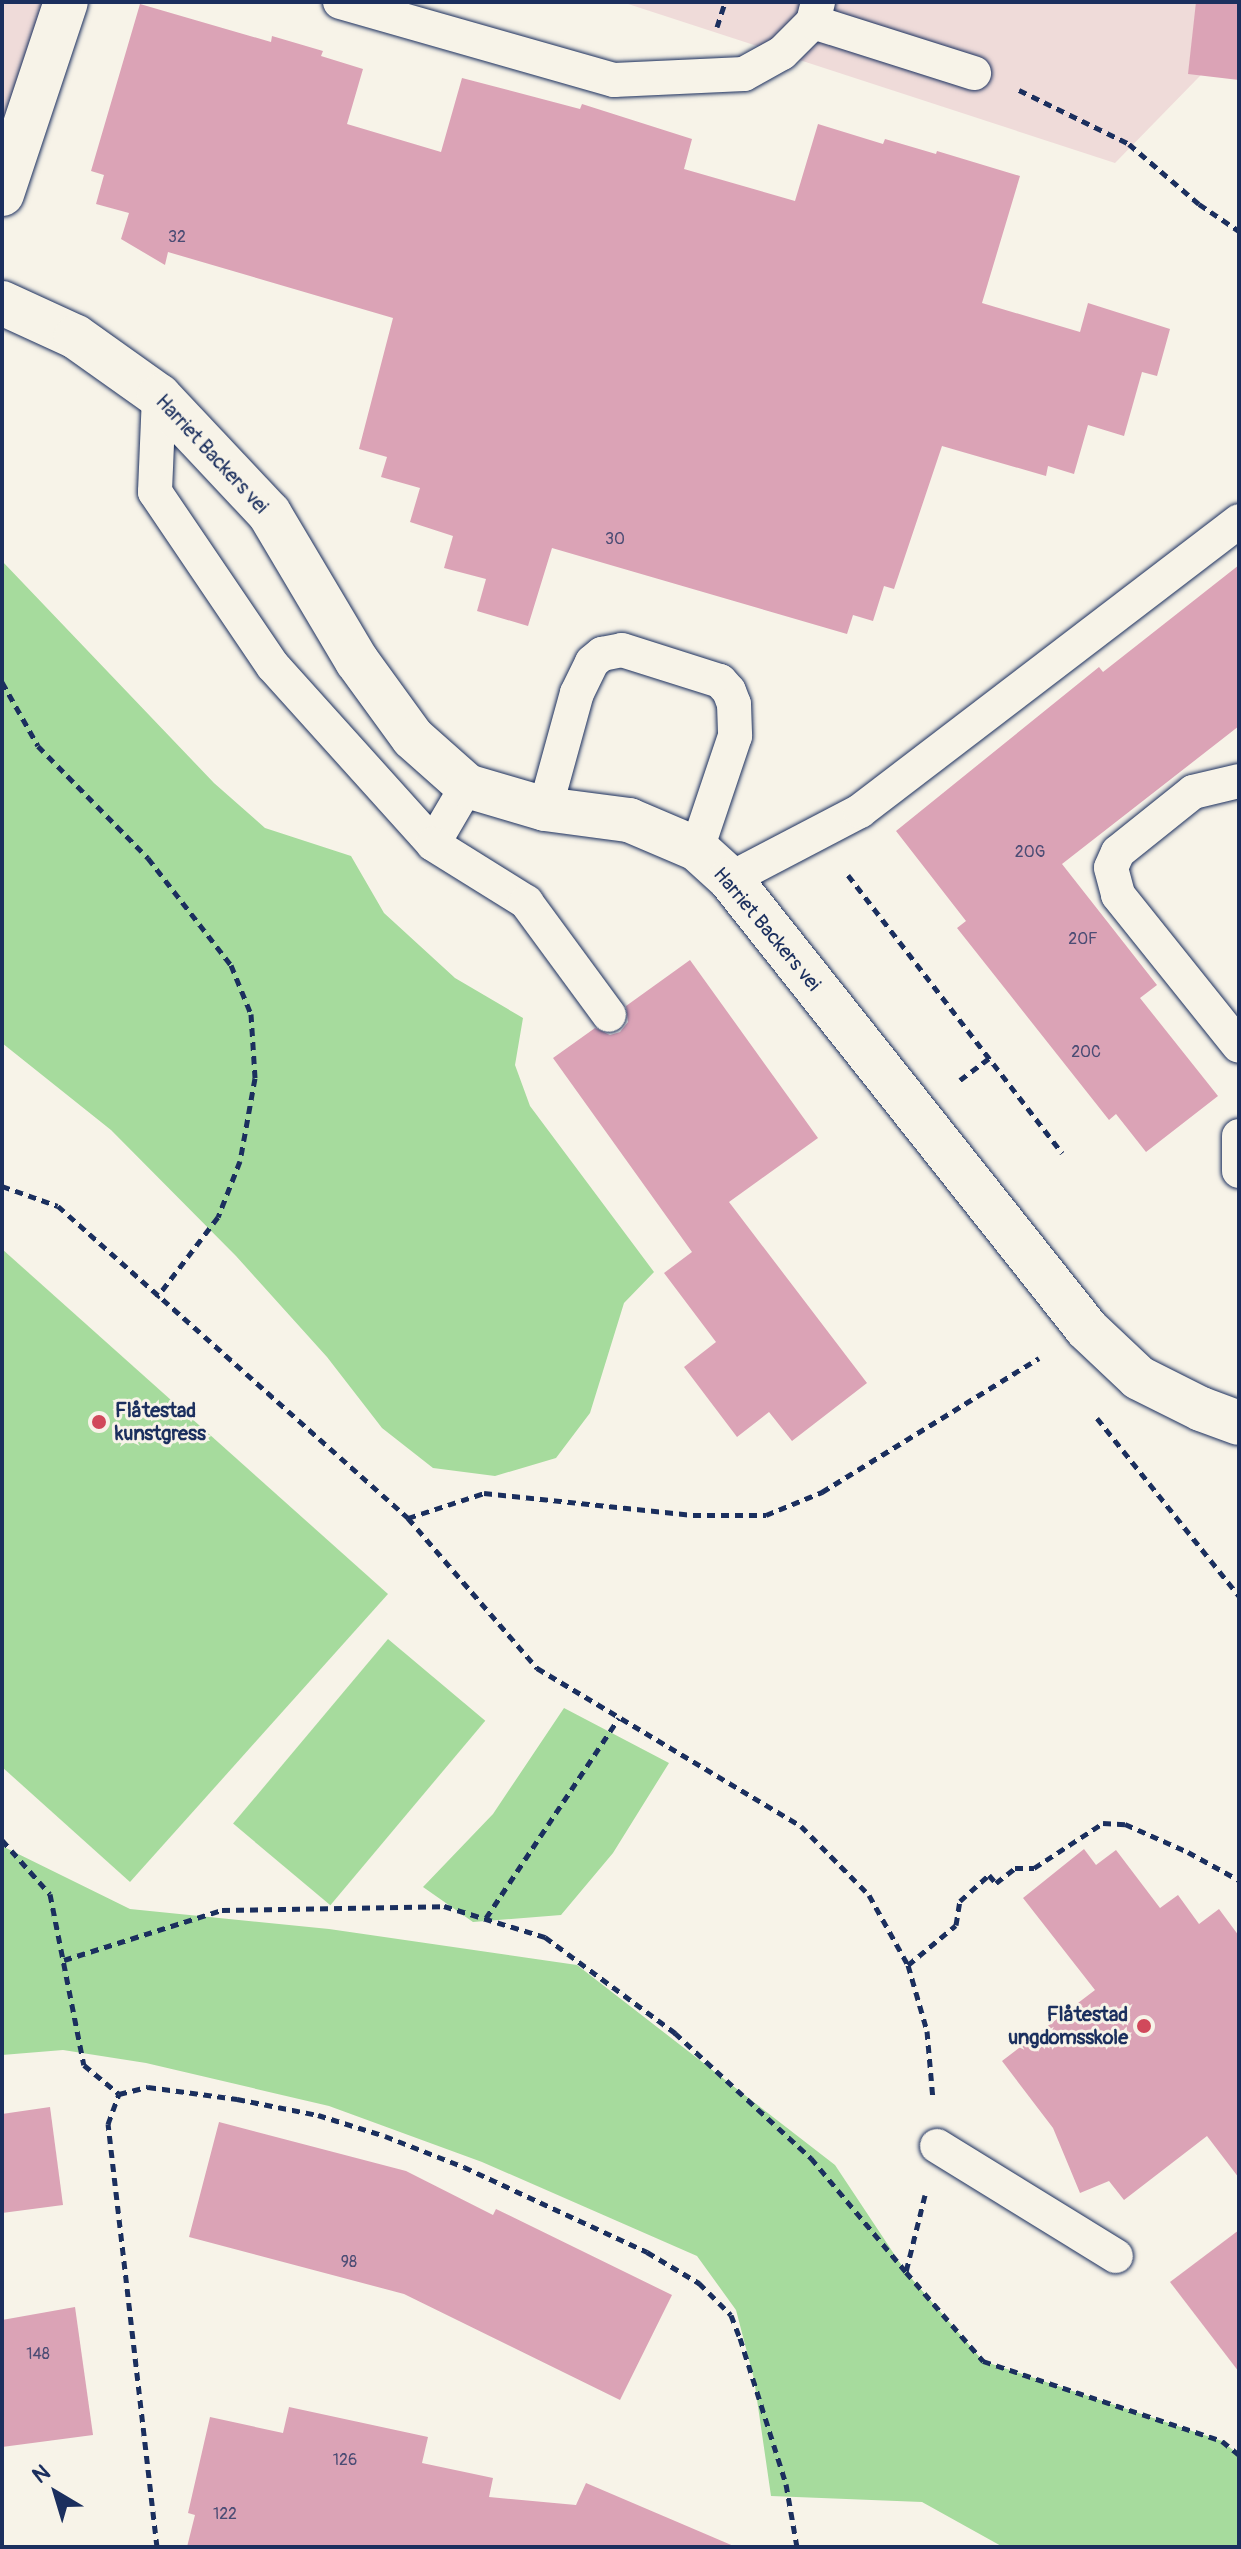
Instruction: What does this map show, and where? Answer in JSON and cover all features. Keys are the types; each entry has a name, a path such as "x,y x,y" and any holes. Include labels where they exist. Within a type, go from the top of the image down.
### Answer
{"street":[{"path":"2,194 66,2"},
{"name":"Harriet Backers vei","path":"2,303 76,337 159,396 269,513 357,661 413,738 467,786 545,809 629,820 697,849 730,879 1087,1329 1139,1378 1201,1409 1239,1423"}],"lane":[{"path":"340,2 614,80 744,74 782,53 816,12 974,73"},
{"path":"159,396 155,492 273,666 433,844 526,902 609,1015"},
{"path":"730,879 860,811 1239,521"},
{"path":"545,809 577,693 592,662 602,654 622,650 720,681 729,691 734,704 735,736 697,849"},
{"path":"1239,781 1193,792 1118,852 1111,868 1118,895 1239,1046"},
{"path":"433,844 467,786"},
{"path":"1239,1136 1239,1171"},
{"path":"937,2146 1116,2256"}],"path":[{"path":"974,73 1047,100 1129,144 1199,204 1239,231"},
{"path":"2,682 38,746 148,858 231,965 251,1014 255,1078 240,1161 218,1217 157,1297"},
{"path":"815,832 1062,1153"},
{"path":"2,1186 58,1206 408,1518 537,1668 801,1826 869,1895 908,1965 927,2031 937,2146 906,2272"},
{"path":"408,1518 484,1493 693,1515 766,1515 822,1492 1087,1329"},
{"path":"1094,1414 1239,1596"},
{"path":"486,1918 619,1718"},
{"path":"908,1965 956,1925 960,1901 989,1875 996,1883 1015,1868 1034,1868 1103,1823 1125,1824 1188,1852 1239,1880"},
{"path":"2,1840 50,1894 84,2065 119,2094"},
{"path":"64,1960 222,1910 444,1906 545,1937 675,2033 811,2158 983,2361 1222,2441 1239,2455"},
{"path":"119,2094 148,2087 237,2099 318,2115 385,2136 464,2167 647,2252 699,2283 731,2315 740,2338 786,2484 797,2547"},
{"path":"119,2094 108,2124 108,2147 157,2547"}],"shaded area":[{"path":"2,2 65,2 2,214"},
{"path":"622,2 1239,2 1239,36 1115,163"}],"green space":[{"path":"2,561 214,783 265,828 351,856 384,913 455,978 523,1018 515,1065 530,1106 654,1272 624,1303 590,1413 556,1458 495,1476 433,1468 382,1428 327,1357 236,1256 111,1130 2,1043"},
{"name":"Flåtestad kunstgress","path":"2,1249 388,1594 130,1882 2,1767"},
{"path":"388,1639 485,1721 330,1905 233,1824"},
{"path":"564,1708 669,1763 613,1853 561,1915 473,1922 423,1887 493,1814"},
{"path":"2,1846 130,1909 329,1929 577,1965 835,2165 906,2272 983,2361 1222,2441 1239,2455 1239,2547 1003,2547 922,2502 771,2496 754,2379 736,2310 697,2256 482,2162 329,2106 146,2063 63,2050 2,2055"}],"building":[{"path":"1196,2 1239,2 1239,80 1188,74"},
{"path":"140,4 271,42 272,36 323,51 321,56 363,69 347,124 441,152 462,78 580,109 582,104 692,139 684,169 795,201 818,124 883,144 885,139 936,154 937,151 1020,176 982,303 1080,332 1088,303 1170,329 1157,376 1142,372 1124,436 1088,425 1074,474 1048,466 1046,476 942,446 894,589 884,586 873,621 853,615 847,634 552,548 528,626 477,611 486,579 444,568 453,536 410,522 420,488 381,477 387,457 359,449 393,318 168,252 165,265 121,239 129,213 96,204 104,175 91,171"},
{"path":"1239,565 1239,726 1062,864 1157,985 1140,998 1218,1096 1146,1152 1116,1114 1109,1120 957,928 966,921 896,831 1099,667 1103,672"},
{"path":"690,960 818,1138 729,1202 867,1383 792,1441 769,1412 737,1437 684,1367 716,1342 664,1273 692,1252 553,1058 595,1028 610,1035 620,1032 628,1022 626,1006"},
{"name":"Flåtestad ungdomsskole","path":"1084,1849 1096,1865 1116,1850 1160,1908 1178,1895 1199,1924 1219,1909 1239,1936 1239,2178 1207,2136 1124,2200 1109,2181 1080,2193 1053,2128 1002,2061 1095,1990 1023,1898"},
{"path":"50,2107 63,2205 2,2213 2,2114"},
{"path":"219,2122 406,2171 493,2215 496,2209 672,2295 620,2400 404,2294 189,2237"},
{"path":"1239,2230 1239,2372 1170,2282"},
{"path":"75,2307 93,2435 2,2447 2,2320"},
{"path":"289,2407 428,2437 422,2463 493,2478 489,2497 576,2505 586,2483 736,2547 187,2547 195,2515 188,2513 210,2417 283,2433"}],"place":[{"name":"Flåtestad kunstgress","path":"99,1422"},
{"name":"Flåtestad ungdomsskole","path":"1144,2026"}]}
